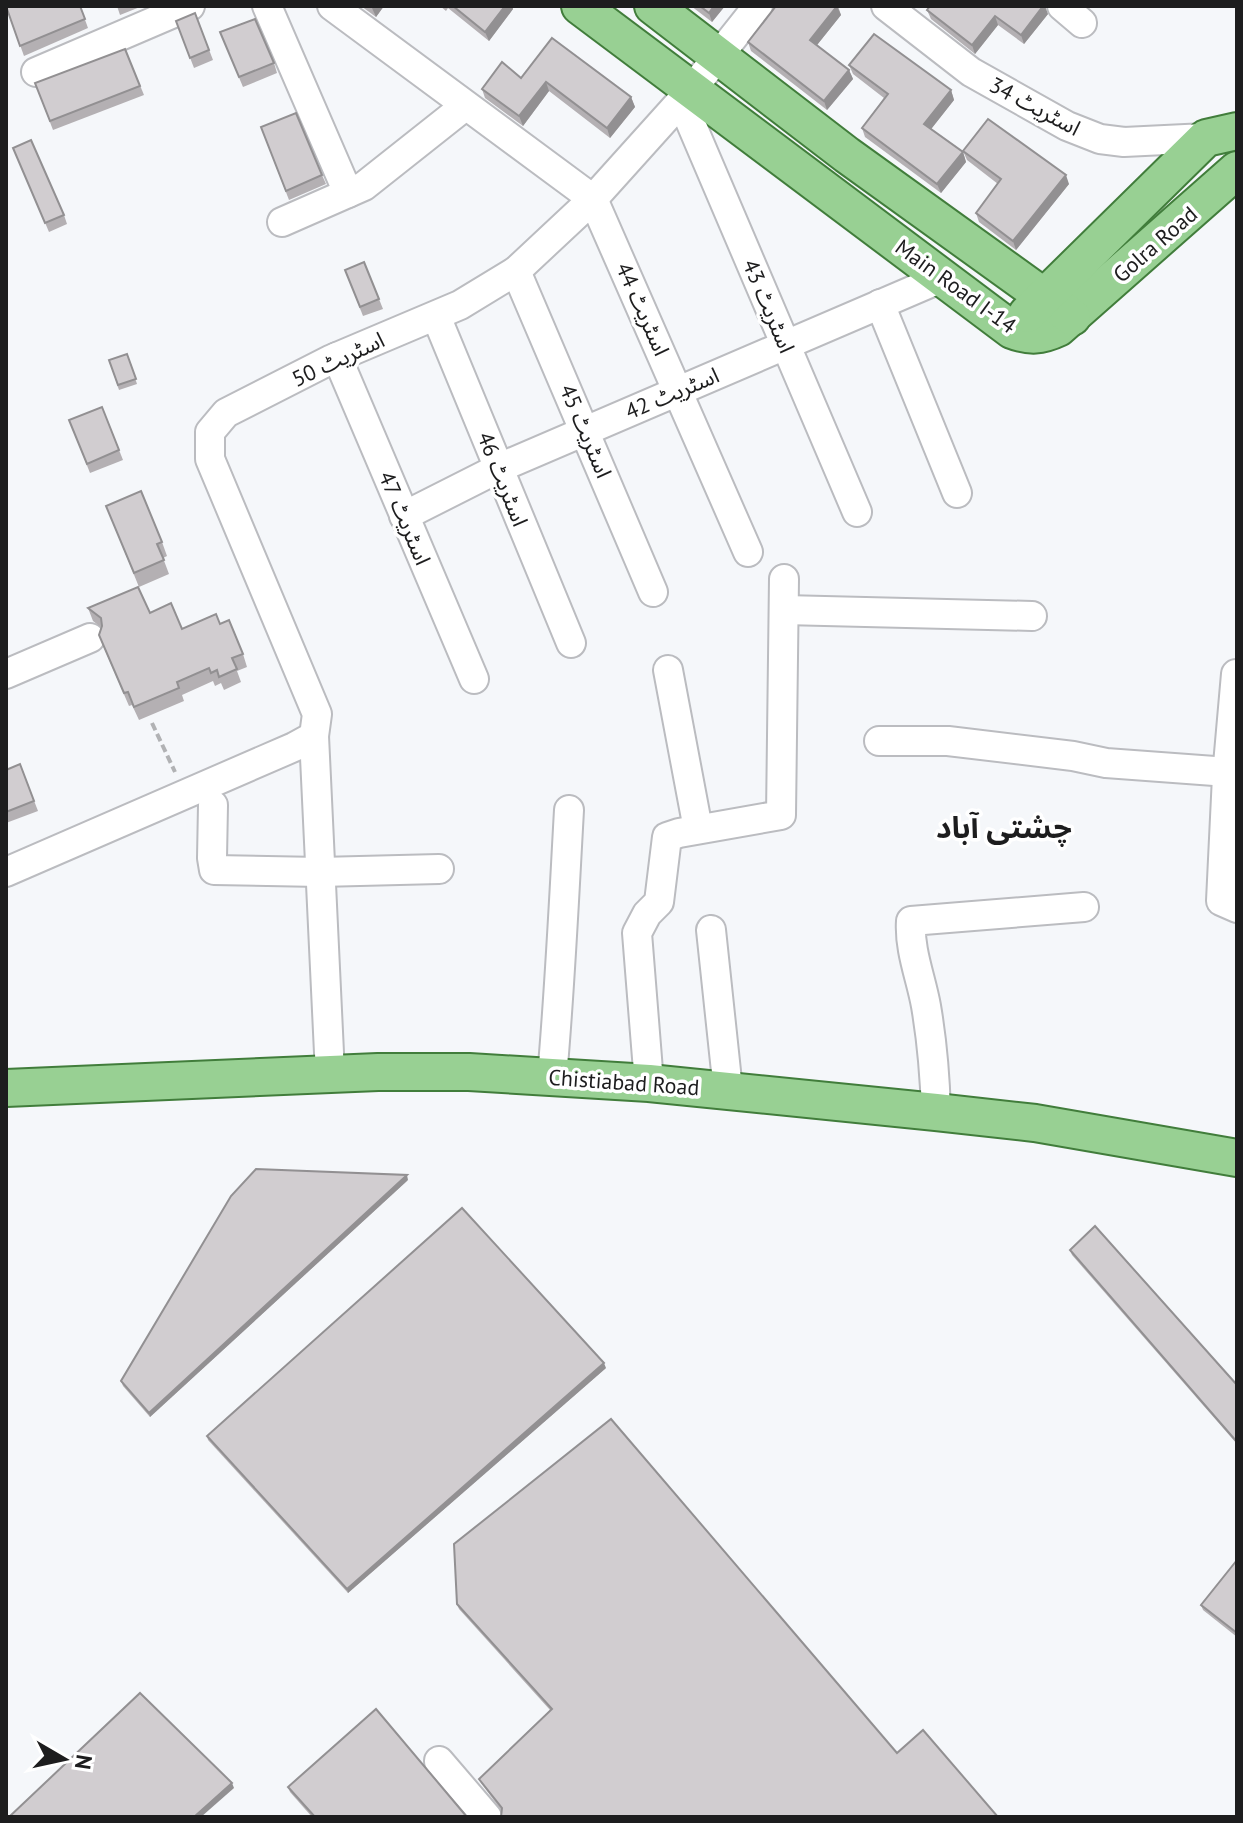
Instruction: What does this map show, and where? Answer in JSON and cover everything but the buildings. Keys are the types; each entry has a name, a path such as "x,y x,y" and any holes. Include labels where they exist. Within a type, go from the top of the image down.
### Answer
{"main road":[{"name":"Main Road I-14","path":"580,6 686,95 944,277 1012,330 1058,307 847,155 653,6"},
{"path":"1058,307 1222,135"},
{"name":"Golra Road","path":"1058,307 1237,170"},
{"name":"Chistiabad Road","path":"6,1088 330,1074 469,1072 728,1090 1035,1123 1237,1158"}],"street":[{"path":"36,72 190,6"},
{"path":"267,6 348,193"},
{"path":"332,6 593,199"},
{"name":"اسٹریٹ 50","path":"315,725 210,459 210,432 226,413 337,357 460,305 516,271 593,199 686,95 758,6"},
{"name":"اسٹریٹ 34","path":"886,6 971,72 1067,126 1100,139 1124,142 1222,135"},
{"name":"اسٹریٹ 43","path":"686,95 785,344 857,512"},
{"path":"282,222 364,186 465,106"},
{"name":"اسٹریٹ 44","path":"593,199 748,552"},
{"name":"اسٹریٹ 45","path":"516,271 653,592"},
{"name":"اسٹریٹ 42","path":"404,516 499,468 944,277"},
{"path":"880,304 957,493"},
{"name":"اسٹریٹ 46","path":"436,316 571,643"},
{"name":"اسٹریٹ 47","path":"337,357 474,679"},
{"path":"649,1083 637,933 647,914 659,902 667,837 781,815 784,579"},
{"path":"784,610 1032,616"},
{"path":"6,674 90,638"},
{"path":"668,670 698,829"},
{"path":"1236,674 1221,901 1237,908"},
{"path":"6,872 304,743 315,725"},
{"path":"315,725 330,1074"},
{"path":"879,741 948,741 1106,763 1228,772"},
{"path":"213,805 214,870 320,872 439,869"},
{"path":"552,1077 562,965 563,888 569,810"},
{"path":"936,1112 933,1066 911,921 1084,907"},
{"path":"711,930 728,1090"},
{"path":"439,1761 487,1817"}],"path":[{"path":"152,723 186,794"}],"district":[{"name":"چشتی آباد","path":"1004,826"}]}
